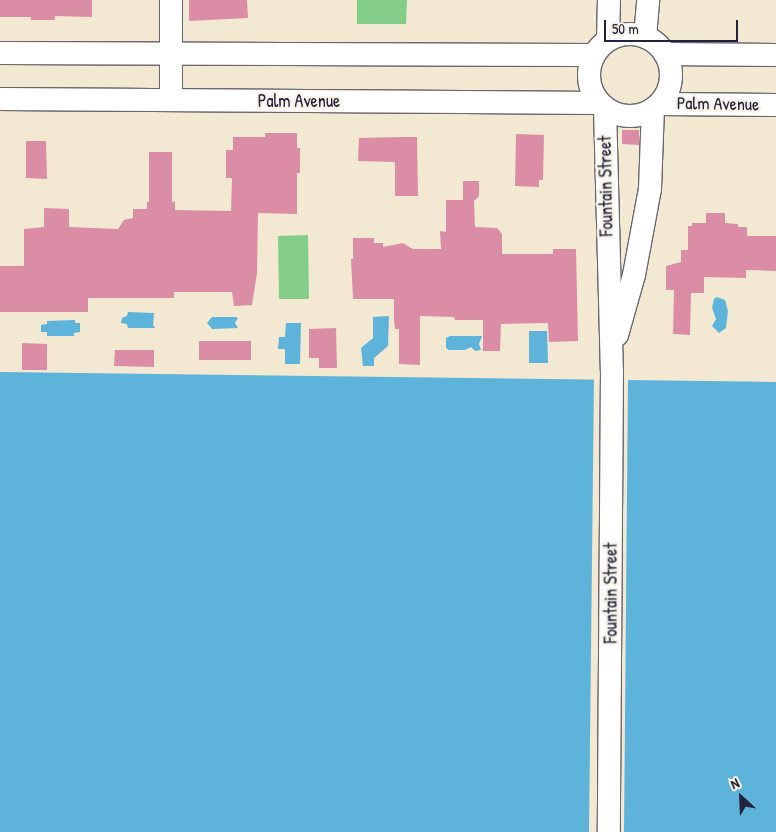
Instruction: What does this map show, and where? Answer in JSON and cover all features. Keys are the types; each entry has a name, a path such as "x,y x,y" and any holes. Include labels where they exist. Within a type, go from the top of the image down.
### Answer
{"street":[{"path":"171,0 171,100"},
{"path":"0,54 171,54 601,47 620,35 633,34 654,42 665,54 671,72 670,85 657,106 642,115 629,117 616,114 602,106 590,86 588,76 601,47 608,0"},
{"path":"645,37 648,0"},
{"path":"665,54 776,55"},
{"name":"Palm Avenue","path":"0,99 602,106"},
{"name":"Palm Avenue","path":"657,106 776,105"},
{"name":"Fountain Street","path":"602,106 612,362 609,832"},
{"name":"Fountain Street","path":"612,362 634,275 650,189 657,106"}],"green space":[{"path":"357,0 407,0 406,24 357,24"},
{"path":"308,235 309,299 279,299 278,236"}],"water":[{"path":"717,297 725,300 728,311 726,328 719,333 712,326 716,319 712,308 714,299"},
{"path":"128,312 154,313 153,325 155,328 128,328 127,324 121,323 122,318 127,316"},
{"path":"389,316 388,346 374,358 374,366 363,366 361,348 373,338 373,317"},
{"path":"212,317 236,317 238,318 235,323 238,328 212,329 207,323"},
{"path":"75,320 75,323 80,323 80,332 74,333 74,336 47,336 47,332 41,332 41,325 47,324 47,321"},
{"path":"286,323 301,323 300,364 285,364 285,349 278,349 279,337 285,337"},
{"path":"529,331 547,331 548,363 529,363"},
{"path":"450,336 482,336 479,344 481,350 475,351 471,347 465,350 449,350 446,348 446,338"},
{"path":"0,372 776,382 776,832 0,832"}],"pier":[{"path":"594,377 628,377 624,832 589,832"}],"building":[{"path":"0,0 92,0 92,17 55,16 55,20 31,20 31,17 0,17"},
{"path":"189,0 247,0 248,18 189,21"},
{"path":"622,130 639,130 639,145 622,144"},
{"path":"265,133 297,133 297,148 300,148 300,173 297,173 297,214 258,213 257,273 252,305 234,306 232,292 174,292 174,298 88,298 88,312 0,312 0,266 24,266 24,229 44,227 44,208 69,209 69,227 118,229 124,220 133,218 133,209 147,209 147,202 149,202 149,152 172,152 172,202 175,201 175,210 231,211 232,178 226,178 226,150 233,150 233,137 265,137"},
{"path":"516,134 544,135 543,180 539,180 539,187 515,186"},
{"path":"417,137 418,196 395,196 395,162 358,161 359,138"},
{"path":"26,141 46,141 47,179 26,178"},
{"path":"463,181 479,181 479,196 474,201 475,227 497,228 502,234 502,254 553,254 553,249 576,249 578,341 549,342 548,323 501,324 500,351 483,351 483,320 455,320 454,317 420,316 420,365 399,364 399,329 395,329 394,299 353,299 351,259 353,259 353,238 374,238 374,243 383,243 383,247 403,243 413,249 441,249 440,231 446,232 446,200 463,200"},
{"path":"706,213 725,213 725,223 738,224 738,227 747,227 747,236 776,236 776,271 746,270 746,278 704,277 704,293 691,293 690,335 673,334 674,290 666,290 666,266 681,262 681,250 688,250 688,226 692,226 692,223 706,223"},
{"path":"336,328 337,368 319,368 319,358 309,358 309,329"},
{"path":"199,341 251,341 251,360 199,360"},
{"path":"22,343 47,344 47,370 22,370"},
{"path":"115,350 154,350 154,367 114,366"}]}
